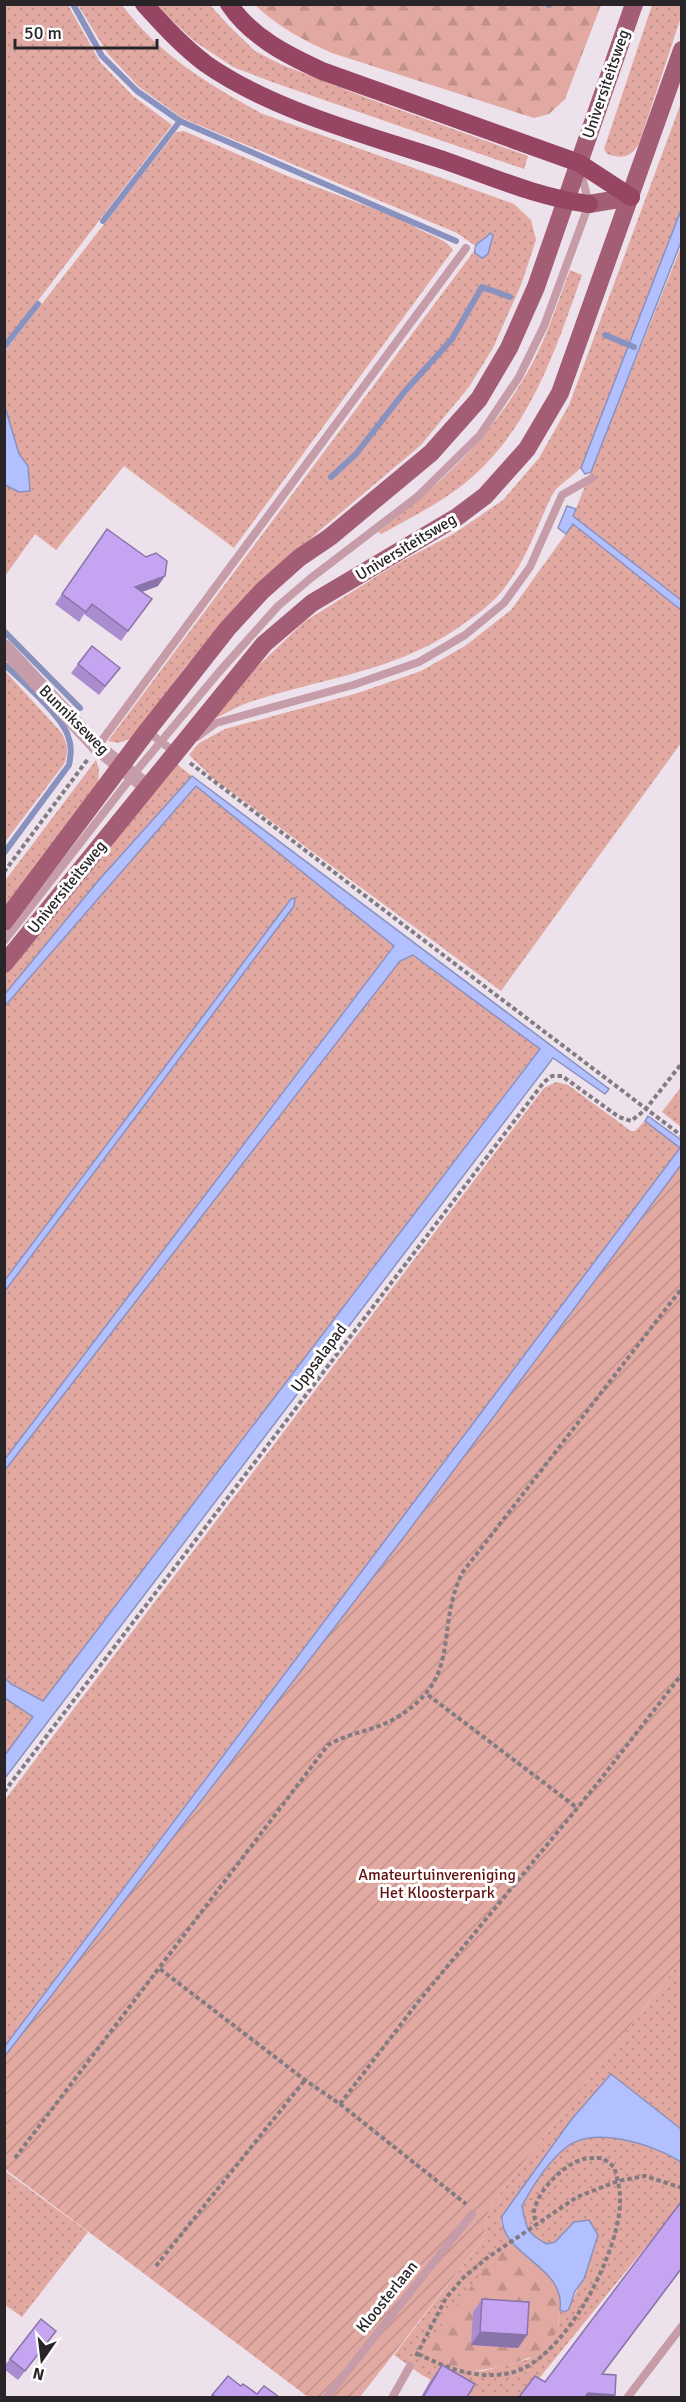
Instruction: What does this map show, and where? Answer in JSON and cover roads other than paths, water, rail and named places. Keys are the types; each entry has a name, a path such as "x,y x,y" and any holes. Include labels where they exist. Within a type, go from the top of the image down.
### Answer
{"highway":[{"path":"144,4 185,48 243,87 321,118 565,201 589,204"},
{"path":"229,4 262,39 290,57 333,75 579,163 631,197"}],"main road":[{"name":"Universiteitsweg","path":"4,964 134,776 166,746 218,640 262,591 299,558 330,537 406,476 455,429 499,367 524,318 634,4"},
{"name":"Universiteitsweg","path":"4,922 134,776 264,644 312,603 458,517 485,496 527,449 560,393 681,50"},
{"path":"589,204 631,197"}],"street":[{"name":"Bunnikseweg","path":"4,647 97,747 134,776"}],"lane":[{"path":"579,163 589,204"},
{"name":"Universiteitsweg","path":"166,746 278,606 417,497 480,435 519,377 533,350 589,204"},
{"path":"97,747 466,248"},
{"path":"166,746 200,734 216,723 353,685 419,662 465,635 504,603 530,567 562,495 592,478"},
{"name":"Universiteitsweg","path":"4,940 134,776"},
{"name":"Kloosterlaan","path":"326,2397 472,2214"},
{"path":"627,2397 681,2326"},
{"path":"392,2397 410,2366"}],"water":[{"path":"681,210 681,242 591,472 585,474 581,468"},
{"path":"490,233 493,235 488,254 482,258 475,253 475,249"},
{"path":"5,407 19,454 28,466 30,491 19,492 5,485"},
{"path":"567,506 576,509 573,516 681,600 681,610 573,524 566,534 558,528"},
{"path":"192,776 609,1089 605,1094 553,1058 5,1778 5,1755 33,1717 5,1698 5,1678 11,1684 43,1701 540,1049 413,955 400,961 5,1470 5,1459 394,946 196,786 5,1006 5,994 98,881"},
{"path":"295,898 294,906 5,1291 5,1280 291,899"},
{"path":"648,1116 681,1140 681,1165 407,1533 5,2056 5,2046 680,1148 645,1121"},
{"path":"611,2074 681,2129 681,2162 655,2149 606,2137 575,2142 563,2150 546,2169 522,2206 528,2230 547,2244 555,2242 574,2222 589,2220 598,2235 584,2279 575,2291 569,2309 565,2312 560,2310 559,2295 553,2282 511,2241 504,2230 502,2216 571,2120"}],"waterway":[{"path":"73,4 102,56 137,91 180,121 456,241"},
{"path":"103,221 180,121"},
{"path":"331,477 356,454 405,391 452,339 482,287 510,297"},
{"path":"4,347 38,304"},
{"path":"605,335 634,347"},
{"path":"4,631 80,708"},
{"path":"4,664 40,698 58,719 68,736 71,750 69,765 4,853"}],"park label":[{"name":"Amateurtuinvereniging Het Kloosterpark","path":"437,1884"}]}
